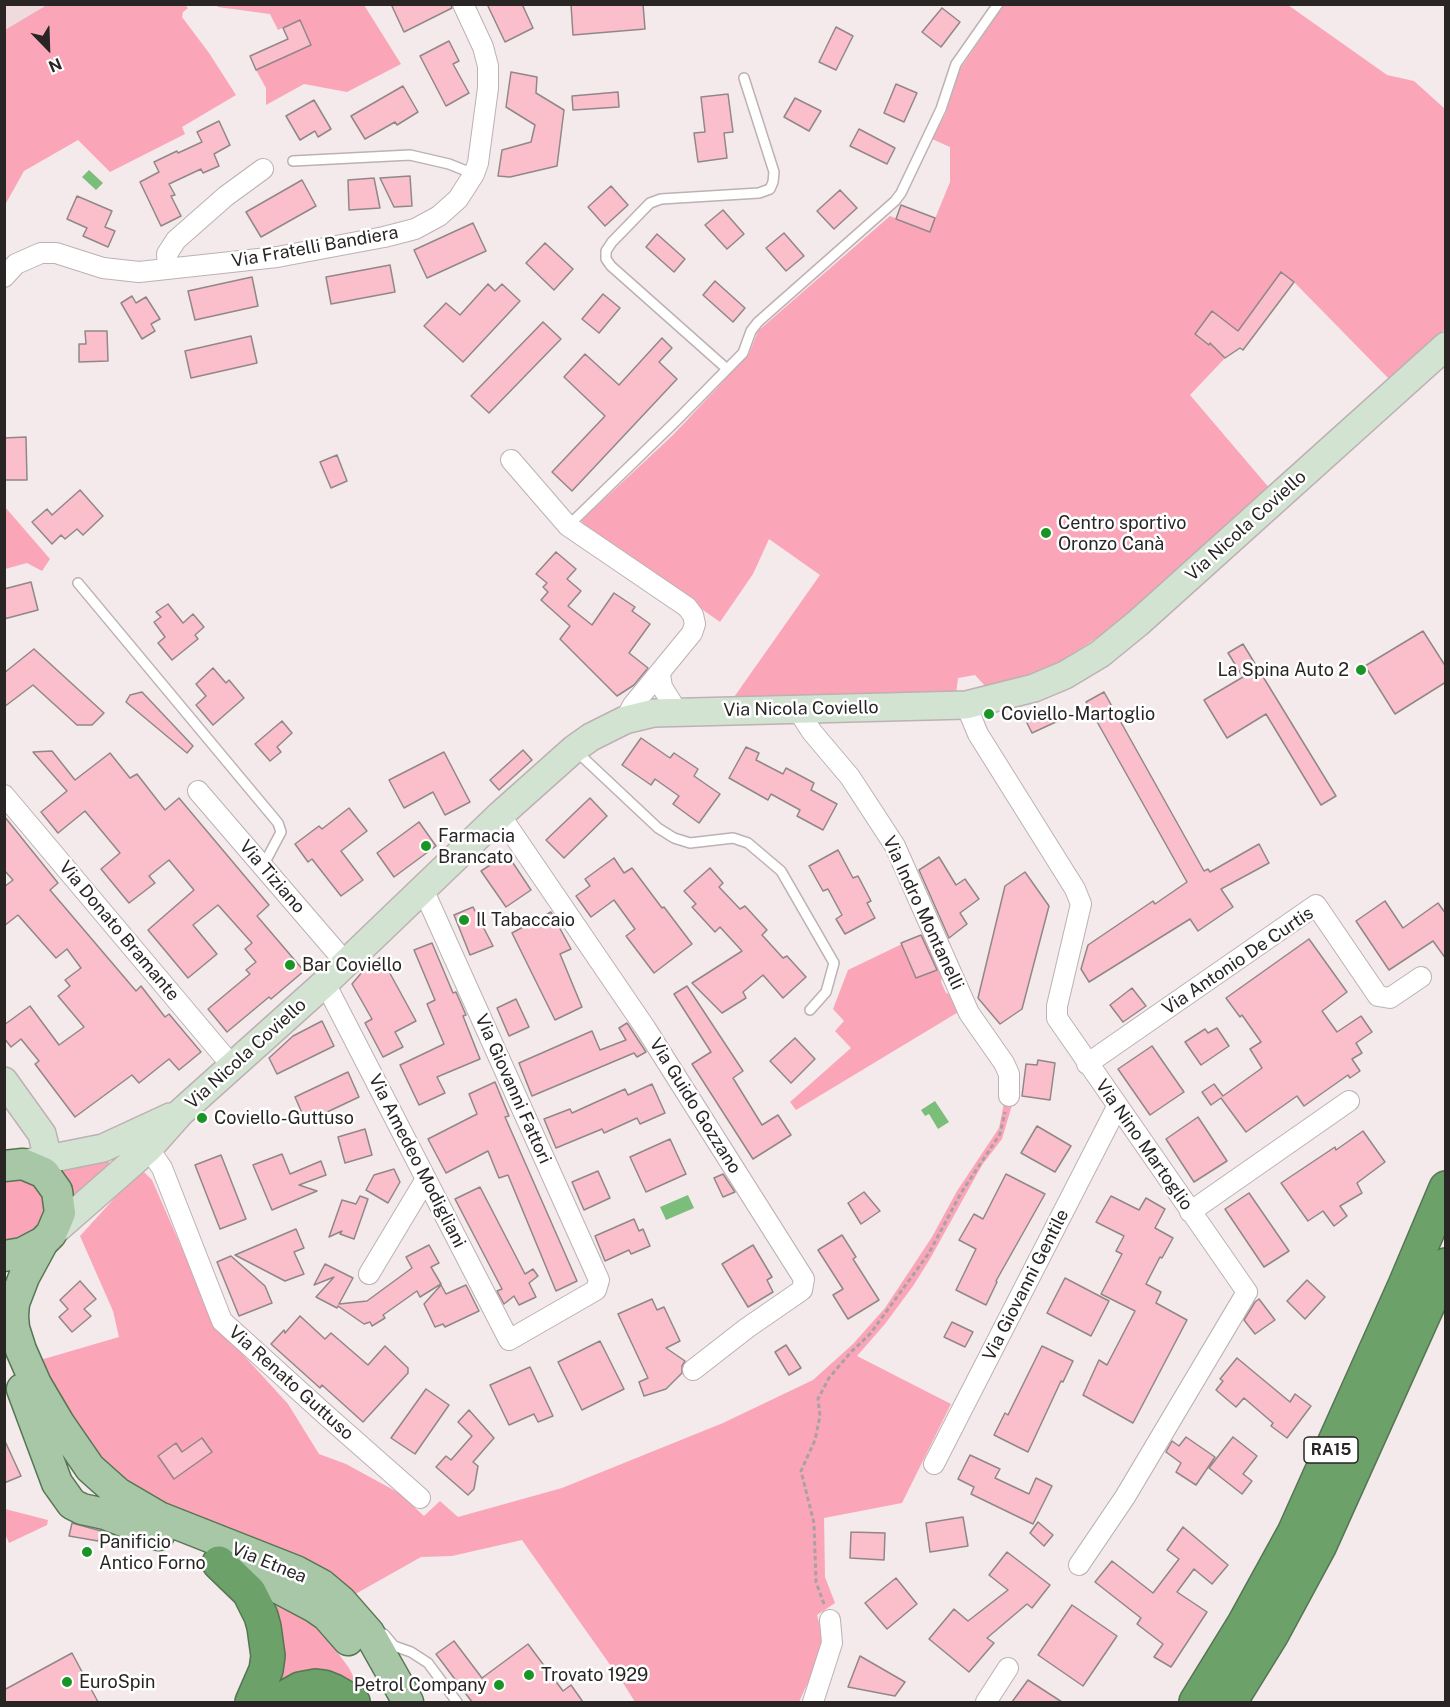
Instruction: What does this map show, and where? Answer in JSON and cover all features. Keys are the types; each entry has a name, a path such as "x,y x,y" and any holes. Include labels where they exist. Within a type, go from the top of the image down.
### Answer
{"highway":[{"name":"RA15","path":"1196,1702 1244,1624 1294,1533 1446,1188"},
{"name":"RA15","path":"1230,1702 1272,1634 1319,1547 1446,1265"},
{"path":"219,1563 249,1592 264,1627 268,1656 266,1670 252,1702"},
{"path":"277,1702 300,1689 316,1686 334,1691 353,1702"}],"main road":[{"name":"Via Nicola Coviello","path":"47,1238 118,1175 142,1140 180,1113 233,1067 325,983 500,815 591,736 625,720 654,713 677,711 966,705 1034,688 1065,675 1100,654 1138,623 1446,346"},
{"path":"4,1081 42,1134 18,1164"},
{"path":"18,1164 142,1140"},
{"path":"103,1148 116,1158 119,1165 118,1175"},
{"name":"Via Etnea","path":"18,1164 44,1173 57,1191 60,1213 24,1277 14,1303 14,1328 27,1367 36,1384 90,1468 118,1493 159,1517 296,1571 322,1585 367,1620 369,1633 408,1702"},
{"path":"4,1256 22,1253 47,1238"},
{"path":"4,1341 57,1483 65,1495"},
{"path":"65,1495 66,1484 71,1475 80,1469 90,1468"},
{"name":"Via Etnea","path":"65,1495 72,1504 82,1509 105,1514 149,1530 219,1563 294,1594 327,1616 351,1644 384,1702"}],"street":[{"name":"Via Fratelli Bandiera","path":"4,278 16,264 41,253 56,253 119,271 139,272 277,257 400,234 439,216 458,199 474,174 478,163 488,88 488,66 483,47 463,4"},
{"path":"168,269 167,254 176,240 226,196 263,169"},
{"path":"511,460 568,526 687,607 693,615 695,624 692,633 633,705 625,720"},
{"path":"660,674 662,687 677,711"},
{"name":"Via Nino Martoglio","path":"966,705 978,734 1076,889 1081,904 1057,1018 1246,1292 1125,1497 1079,1565"},
{"name":"Via Indro Montanelli","path":"797,709 812,732 849,777 895,846 969,1013 1004,1063 1009,1074 1009,1096"},
{"name":"Via Tiziano","path":"198,791 345,962"},
{"name":"Via Donato Bramante","path":"4,795 233,1067"},
{"name":"Via Guido Gozzano","path":"500,815 646,1029 804,1279 802,1290 747,1328 693,1370"},
{"name":"Via Giovanni Fattori","path":"423,889 599,1280 596,1290 509,1340"},
{"name":"Via Antonio De Curtis","path":"1087,1064 1316,904 1378,996 1390,998 1421,976"},
{"name":"Via Amedeo Modigliani","path":"325,983 509,1340"},
{"path":"1190,1212 1349,1101"},
{"name":"Via Giovanni Gentile","path":"934,1464 1117,1107"},
{"name":"Via Renato Guttuso","path":"142,1140 162,1168 222,1321 420,1498"},
{"path":"369,1274 426,1179"},
{"path":"813,1702 832,1643 830,1620"},
{"path":"986,1702 1008,1668"}],"lane":[{"path":"568,526 743,353 758,322 888,208 901,193 941,109 956,64 998,4"},
{"path":"727,369 611,267 606,259 606,251 650,203 661,199 759,193 770,189 774,172 744,78"},
{"path":"293,161 410,155 449,164 474,174"},
{"path":"78,583 278,822 281,832 262,866"},
{"path":"574,749 658,828 674,838 690,843 733,838 748,843 781,871 834,963 826,992 810,1010"},
{"path":"367,1620 394,1646 411,1652 428,1664 457,1702"}],"path":[{"path":"830,1620 816,1582 814,1523 801,1471 815,1440 820,1416 818,1399 829,1378 870,1334 929,1253 962,1193 1000,1134 1009,1096"}],"shaded area":[{"path":"5,5 47,5 48,6 5,30"},
{"path":"47,5 185,5 188,8 183,12 182,17 236,95 182,127 185,134 110,172 78,140 24,171 5,205 5,30"},
{"path":"216,5 364,5 401,64 347,92 304,84 266,105 266,88 256,70 311,45 299,20 278,30 270,14"},
{"path":"1004,5 1288,5 1387,75 1414,81 1445,109 1445,329 1390,380 1294,282 1281,272 1221,353 1225,358 1190,395 1271,490 1121,622 1055,665 1025,678 987,688 975,675 958,678 956,694 732,700 820,575 769,539 753,574 720,622 606,541 582,528 582,520 673,435 749,354 758,331 890,216 930,231 950,182 950,147 932,139 946,113 958,72"},
{"path":"89,170 103,183 96,190 82,177"},
{"path":"5,507 50,559 42,571 27,563 5,569"},
{"path":"927,932 943,971 941,982 946,993 953,995 960,1011 796,1110 790,1102 851,1048 835,1031 844,1021 833,1009 848,970"},
{"path":"935,1101 949,1122 938,1129 929,1114 925,1116 921,1110"},
{"path":"1004,1103 1012,1105 1002,1139 982,1165 913,1286 885,1324 857,1356 951,1404 902,1503 824,1518 825,1577 835,1603 817,1615 825,1645 799,1702 635,1702 522,1540 452,1556 421,1557 350,1597 124,1483 96,1458 37,1361 119,1337 113,1311 80,1236 141,1169 152,1180 215,1324 288,1404 319,1454 346,1464 399,1493 424,1516 440,1501 458,1517 562,1488 723,1423 813,1380 853,1344 885,1308 999,1128"},
{"path":"107,1158 111,1167 73,1206 64,1175 58,1167"},
{"path":"24,1173 50,1197 42,1228 5,1244 5,1177"},
{"path":"688,1195 694,1208 666,1220 660,1207"},
{"path":"5,1509 48,1520 47,1525 9,1543 5,1534"},
{"path":"258,1594 299,1615 324,1634 349,1668 362,1694 279,1690"}],"building":[{"path":"391,4 451,4 452,8 404,32"},
{"path":"487,4 522,4 533,28 505,42"},
{"path":"571,4 643,4 645,29 573,35"},
{"path":"942,8 960,22 941,47 922,32"},
{"path":"300,20 311,45 256,70 250,56 288,39 283,28"},
{"path":"836,27 853,36 836,70 819,62"},
{"path":"449,41 459,61 453,64 469,93 446,106 420,56"},
{"path":"511,72 537,77 536,93 564,110 557,166 510,177 498,176 502,150 531,142 535,125 506,107"},
{"path":"896,84 917,93 904,122 884,113"},
{"path":"403,86 418,112 397,125 395,122 365,139 351,116"},
{"path":"618,92 619,107 573,110 572,96"},
{"path":"728,94 733,132 724,133 727,158 698,162 694,133 705,132 701,97"},
{"path":"795,98 821,111 809,131 784,117"},
{"path":"314,100 331,129 318,137 315,131 300,140 286,116"},
{"path":"219,121 230,145 214,154 219,166 203,173 201,169 169,184 175,195 171,196 181,216 161,226 140,182 159,172 154,162 202,142 197,132"},
{"path":"859,129 895,148 887,164 850,146"},
{"path":"410,176 412,206 394,207 380,178"},
{"path":"374,178 380,208 349,210 348,180"},
{"path":"302,180 316,206 261,237 246,212"},
{"path":"611,186 628,205 605,226 588,207"},
{"path":"840,190 857,208 834,229 817,211"},
{"path":"77,196 112,211 105,227 115,231 108,247 83,236 87,228 67,219"},
{"path":"901,205 935,218 930,232 896,219"},
{"path":"723,210 744,234 727,249 705,225"},
{"path":"473,223 486,251 427,278 414,250"},
{"path":"784,233 804,256 786,271 766,248"},
{"path":"657,234 685,259 674,272 646,247"},
{"path":"545,243 573,269 554,290 526,263"},
{"path":"390,265 395,292 331,304 326,277"},
{"path":"1281,272 1294,282 1243,350 1240,348 1225,358 1210,343 1209,345 1195,334 1212,311 1238,331"},
{"path":"252,277 258,306 195,320 188,291"},
{"path":"715,281 745,308 733,322 703,295"},
{"path":"488,284 495,291 502,284 520,301 463,362 424,326 446,303 460,315"},
{"path":"603,294 620,308 599,333 582,319"},
{"path":"132,296 136,303 146,297 160,319 151,324 155,331 142,339 121,303"},
{"path":"543,322 561,339 489,413 471,396"},
{"path":"85,331 107,331 108,361 79,362 79,344 86,344"},
{"path":"251,336 257,363 191,378 185,351"},
{"path":"662,338 672,348 659,362 677,379 572,491 552,472 605,416 564,377 585,354 619,385"},
{"path":"26,437 27,480 4,480 4,438"},
{"path":"337,455 347,481 331,488 320,462"},
{"path":"80,490 103,516 83,535 77,529 65,539 61,535 52,544 32,522 47,509 52,515"},
{"path":"556,552 576,569 567,579 581,591 568,606 592,625 614,593 635,607 632,611 650,624 629,653 648,668 634,685 617,696 560,639 570,626 541,600 548,592 543,587 547,583 536,574"},
{"path":"31,582 38,610 4,619 4,589"},
{"path":"168,604 183,623 193,614 204,627 195,635 198,639 172,660 158,643 165,637 154,622 161,617 156,612"},
{"path":"1423,631 1446,667 1446,682 1395,714 1365,666"},
{"path":"1243,644 1336,796 1321,805 1266,714 1227,738 1204,700 1243,677 1228,653"},
{"path":"34,649 104,713 92,725 77,725 33,685 4,707 4,673"},
{"path":"213,668 226,683 229,680 244,698 213,725 196,705 206,696 196,684"},
{"path":"142,692 193,746 187,753 126,702 130,695"},
{"path":"1104,692 1204,871 1208,869 1210,872 1259,844 1269,863 1221,889 1233,907 1198,931 1190,919 1089,982 1081,969 1088,945 1153,901 1155,904 1187,882 1086,702"},
{"path":"1052,707 1058,721 1032,733 1025,719"},
{"path":"282,721 292,733 277,747 281,752 270,761 255,744"},
{"path":"641,738 670,758 674,753 698,769 694,776 720,794 699,823 673,804 679,796 655,779 651,785 622,765"},
{"path":"746,747 759,753 756,760 783,774 786,768 814,783 811,790 837,804 823,830 797,816 800,810 771,794 768,800 729,778"},
{"path":"523,750 532,760 499,790 490,780"},
{"path":"52,751 75,780 110,753 130,778 137,774 165,810 179,798 269,905 257,916 304,971 227,1032 208,1009 250,974 246,970 256,962 245,949 252,943 218,905 193,925 217,954 188,978 148,930 194,890 169,860 149,876 155,883 129,903 101,869 120,853 85,811 58,833 41,812 67,791 33,752"},
{"path":"444,752 470,802 445,815 433,792 404,808 389,780"},
{"path":"590,798 607,816 564,858 546,840"},
{"path":"349,808 367,831 341,851 363,880 341,896 312,859 308,862 295,844 319,826 322,829"},
{"path":"4,816 58,883 50,890 136,991 141,986 165,1017 169,1014 201,1052 179,1070 169,1059 139,1083 132,1075 75,1117 35,1064 39,1061 21,1039 11,1047 4,1038 4,1025 30,1006 59,1045 84,1027 58,996 70,986 65,980 81,968 67,949 56,958 18,915 4,926 4,887 13,880 4,870"},
{"path":"419,822 436,846 394,877 377,853"},
{"path":"838,850 853,878 858,876 871,901 867,903 875,918 845,934 836,919 842,915 828,889 823,891 809,866"},
{"path":"507,854 531,890 506,907 481,871"},
{"path":"939,857 956,885 965,879 979,899 960,913 967,924 949,938 919,870"},
{"path":"614,858 624,873 632,868 692,944 654,973 626,936 635,929 614,900 591,917 576,896 590,886 585,879"},
{"path":"710,868 723,883 719,887 740,909 745,906 767,930 762,935 783,958 787,956 806,977 783,998 763,975 743,992 746,998 722,1013 692,983 742,951 720,927 715,932 692,907 696,904 684,891"},
{"path":"1025,872 1049,906 1022,1009 1000,1024 978,998 1005,886"},
{"path":"1385,901 1403,928 1438,903 1446,914 1446,959 1433,941 1389,970 1356,921"},
{"path":"473,907 493,946 470,955 454,915"},
{"path":"551,912 571,949 560,954 582,1007 555,1020 512,933"},
{"path":"921,935 937,970 916,978 901,943"},
{"path":"1309,939 1347,992 1322,1011 1337,1032 1361,1016 1372,1032 1356,1043 1362,1053 1352,1059 1360,1071 1350,1078 1348,1075 1304,1106 1297,1096 1246,1132 1221,1098 1211,1105 1202,1092 1214,1084 1223,1096 1262,1068 1250,1049 1261,1042 1242,1015 1240,1017 1226,998"},
{"path":"432,943 453,993 456,992 466,1015 463,1016 480,1059 437,1077 445,1093 419,1105 400,1065 444,1044 427,1004 435,1000 414,950"},
{"path":"381,957 416,1021 395,1032 403,1047 383,1057 365,1023 372,1019 352,984 368,965"},
{"path":"687,986 743,1071 733,1078 762,1125 778,1115 791,1135 753,1159 692,1064 711,1052 674,994"},
{"path":"1132,988 1146,1006 1123,1022 1110,1005"},
{"path":"516,999 529,1027 509,1036 497,1008"},
{"path":"322,1021 334,1046 277,1074 269,1058 293,1036"},
{"path":"627,1023 646,1052 637,1057 634,1053 532,1096 519,1063 592,1031 600,1050 626,1040 619,1028"},
{"path":"1217,1028 1229,1046 1201,1065 1185,1042 1205,1029 1208,1033"},
{"path":"795,1038 815,1059 791,1083 770,1061"},
{"path":"1152,1046 1184,1092 1150,1115 1118,1069"},
{"path":"1038,1060 1055,1063 1050,1100 1022,1096 1026,1064 1037,1065"},
{"path":"348,1072 359,1097 306,1122 295,1097"},
{"path":"495,1082 509,1116 505,1117 577,1281 556,1291 508,1175 499,1178 488,1151 446,1173 428,1139 477,1114 469,1094"},
{"path":"652,1084 665,1113 640,1124 637,1118 604,1133 602,1129 556,1148 544,1119 570,1109 572,1113 625,1089 628,1095"},
{"path":"1198,1117 1227,1161 1194,1182 1166,1139"},
{"path":"1037,1126 1071,1146 1055,1172 1021,1153"},
{"path":"365,1129 372,1155 345,1163 338,1137"},
{"path":"1363,1131 1385,1162 1357,1183 1362,1193 1340,1206 1347,1216 1334,1226 1323,1211 1308,1221 1281,1183"},
{"path":"670,1139 686,1174 646,1192 630,1157"},
{"path":"282,1154 290,1174 321,1161 326,1175 299,1185 317,1191 272,1210 253,1165"},
{"path":"221,1155 246,1219 220,1229 195,1165"},
{"path":"394,1169 400,1182 388,1203 366,1190 374,1175"},
{"path":"598,1171 610,1198 584,1210 572,1182"},
{"path":"723,1174 735,1192 723,1197 714,1178"},
{"path":"1006,1174 1045,1194 996,1281 986,1305 956,1290 976,1249 959,1240 974,1214 983,1219"},
{"path":"480,1187 525,1274 533,1269 538,1276 529,1283 536,1297 519,1305 514,1296 504,1304 497,1291 502,1289 455,1199"},
{"path":"864,1192 880,1211 861,1224 848,1203"},
{"path":"1249,1193 1289,1251 1264,1267 1225,1209"},
{"path":"360,1196 368,1199 354,1239 340,1234 342,1231 329,1237 342,1200 356,1204"},
{"path":"1111,1196 1139,1210 1146,1198 1165,1209 1155,1228 1173,1238 1146,1284 1161,1292 1156,1303 1187,1320 1133,1423 1083,1395 1099,1360 1107,1365 1135,1311 1101,1294 1122,1254 1116,1251 1124,1236 1096,1222"},
{"path":"634,1219 639,1231 643,1229 650,1246 631,1254 629,1250 605,1261 595,1236"},
{"path":"296,1229 304,1248 294,1252 304,1274 285,1281 235,1255"},
{"path":"842,1235 856,1257 853,1259 879,1300 848,1319 833,1295 843,1289 818,1250"},
{"path":"429,1245 439,1263 431,1267 441,1284 420,1297 417,1291 383,1315 385,1318 372,1326 370,1322 364,1324 338,1306 337,1308 316,1297 334,1277 314,1285 325,1264 353,1278 339,1304 367,1301 412,1268 406,1257"},
{"path":"753,1245 772,1277 767,1280 773,1292 748,1307 722,1264"},
{"path":"231,1256 265,1286 272,1303 239,1316 217,1262"},
{"path":"1065,1278 1109,1301 1091,1336 1047,1313"},
{"path":"1307,1280 1325,1297 1305,1319 1287,1301"},
{"path":"80,1281 96,1299 84,1309 91,1316 72,1332 59,1317 68,1309 60,1300"},
{"path":"441,1285 446,1294 466,1285 479,1311 445,1327 443,1324 435,1327 424,1304"},
{"path":"652,1299 657,1310 664,1307 680,1341 666,1348 685,1361 682,1373 666,1389 644,1396 639,1382 648,1378 618,1314"},
{"path":"1259,1299 1275,1320 1255,1334 1244,1320"},
{"path":"300,1316 325,1339 331,1333 368,1365 385,1346 408,1368 408,1373 363,1422 322,1385 320,1388 271,1344 284,1330 285,1333"},
{"path":"952,1322 973,1332 965,1347 944,1337"},
{"path":"600,1341 624,1389 582,1410 558,1362"},
{"path":"786,1345 801,1368 789,1375 775,1352"},
{"path":"1042,1346 1073,1361 1063,1382 1061,1381 1028,1452 994,1435 1005,1413 1008,1415"},
{"path":"1237,1358 1290,1402 1295,1394 1311,1406 1287,1438 1271,1426 1273,1423 1244,1398 1236,1407 1216,1390 1223,1381 1220,1379"},
{"path":"530,1367 553,1416 538,1422 534,1414 509,1425 490,1385"},
{"path":"426,1389 449,1405 415,1454 391,1438"},
{"path":"469,1410 494,1438 473,1462 478,1466 474,1489 468,1495 436,1467 446,1456 451,1460 472,1436 458,1422"},
{"path":"1186,1437 1215,1457 1196,1485 1176,1472 1181,1463 1166,1452 1172,1441 1179,1446"},
{"path":"1233,1437 1257,1456 1243,1474 1252,1481 1242,1494 1209,1468"},
{"path":"202,1438 212,1452 174,1479 158,1456 176,1443 182,1452"},
{"path":"4,1439 21,1476 4,1483"},
{"path":"970,1455 1000,1469 995,1478 1029,1494 1036,1478 1052,1486 1033,1524 971,1494 974,1487 958,1479"},
{"path":"963,1517 968,1546 930,1552 926,1523"},
{"path":"1038,1522 1053,1535 1044,1546 1030,1533"},
{"path":"72,1523 101,1531 98,1541 69,1536"},
{"path":"1183,1527 1228,1565 1212,1584 1194,1569 1177,1592 1207,1612 1171,1667 1154,1657 1163,1644 1137,1624 1141,1618 1095,1582 1112,1561 1153,1593 1179,1559 1167,1550"},
{"path":"851,1532 885,1533 884,1560 850,1558"},
{"path":"1007,1552 1050,1585 1032,1608 1027,1604 987,1638 994,1643 969,1672 929,1639 954,1609 968,1621 1008,1590 989,1575"},
{"path":"896,1578 917,1604 887,1629 865,1603"},
{"path":"1072,1605 1117,1636 1083,1686 1038,1655"},
{"path":"454,1641 482,1678 528,1644 563,1691 571,1685 583,1702 472,1702 436,1654"},
{"path":"72,1653 98,1702 4,1702 4,1690"},
{"path":"860,1656 905,1682 895,1696 848,1687"},
{"path":"1028,1680 1062,1702 1012,1702"}],"place":[{"name":"Centro sportivo Oronzo Canà","path":"1046,533"},
{"name":"La Spina Auto 2","path":"1361,670"},
{"name":"Coviello-Martoglio","path":"989,714"},
{"name":"Farmacia Brancato","path":"426,846"},
{"name":"Il Tabaccaio","path":"464,920"},
{"name":"Bar Coviello","path":"290,965"},
{"name":"Coviello-Guttuso","path":"202,1118"},
{"name":"Panificio Antico Forno","path":"87,1552"},
{"name":"Trovato 1929","path":"529,1675"},
{"name":"EuroSpin","path":"67,1682"},
{"name":"Petrol Company","path":"499,1685"}]}
